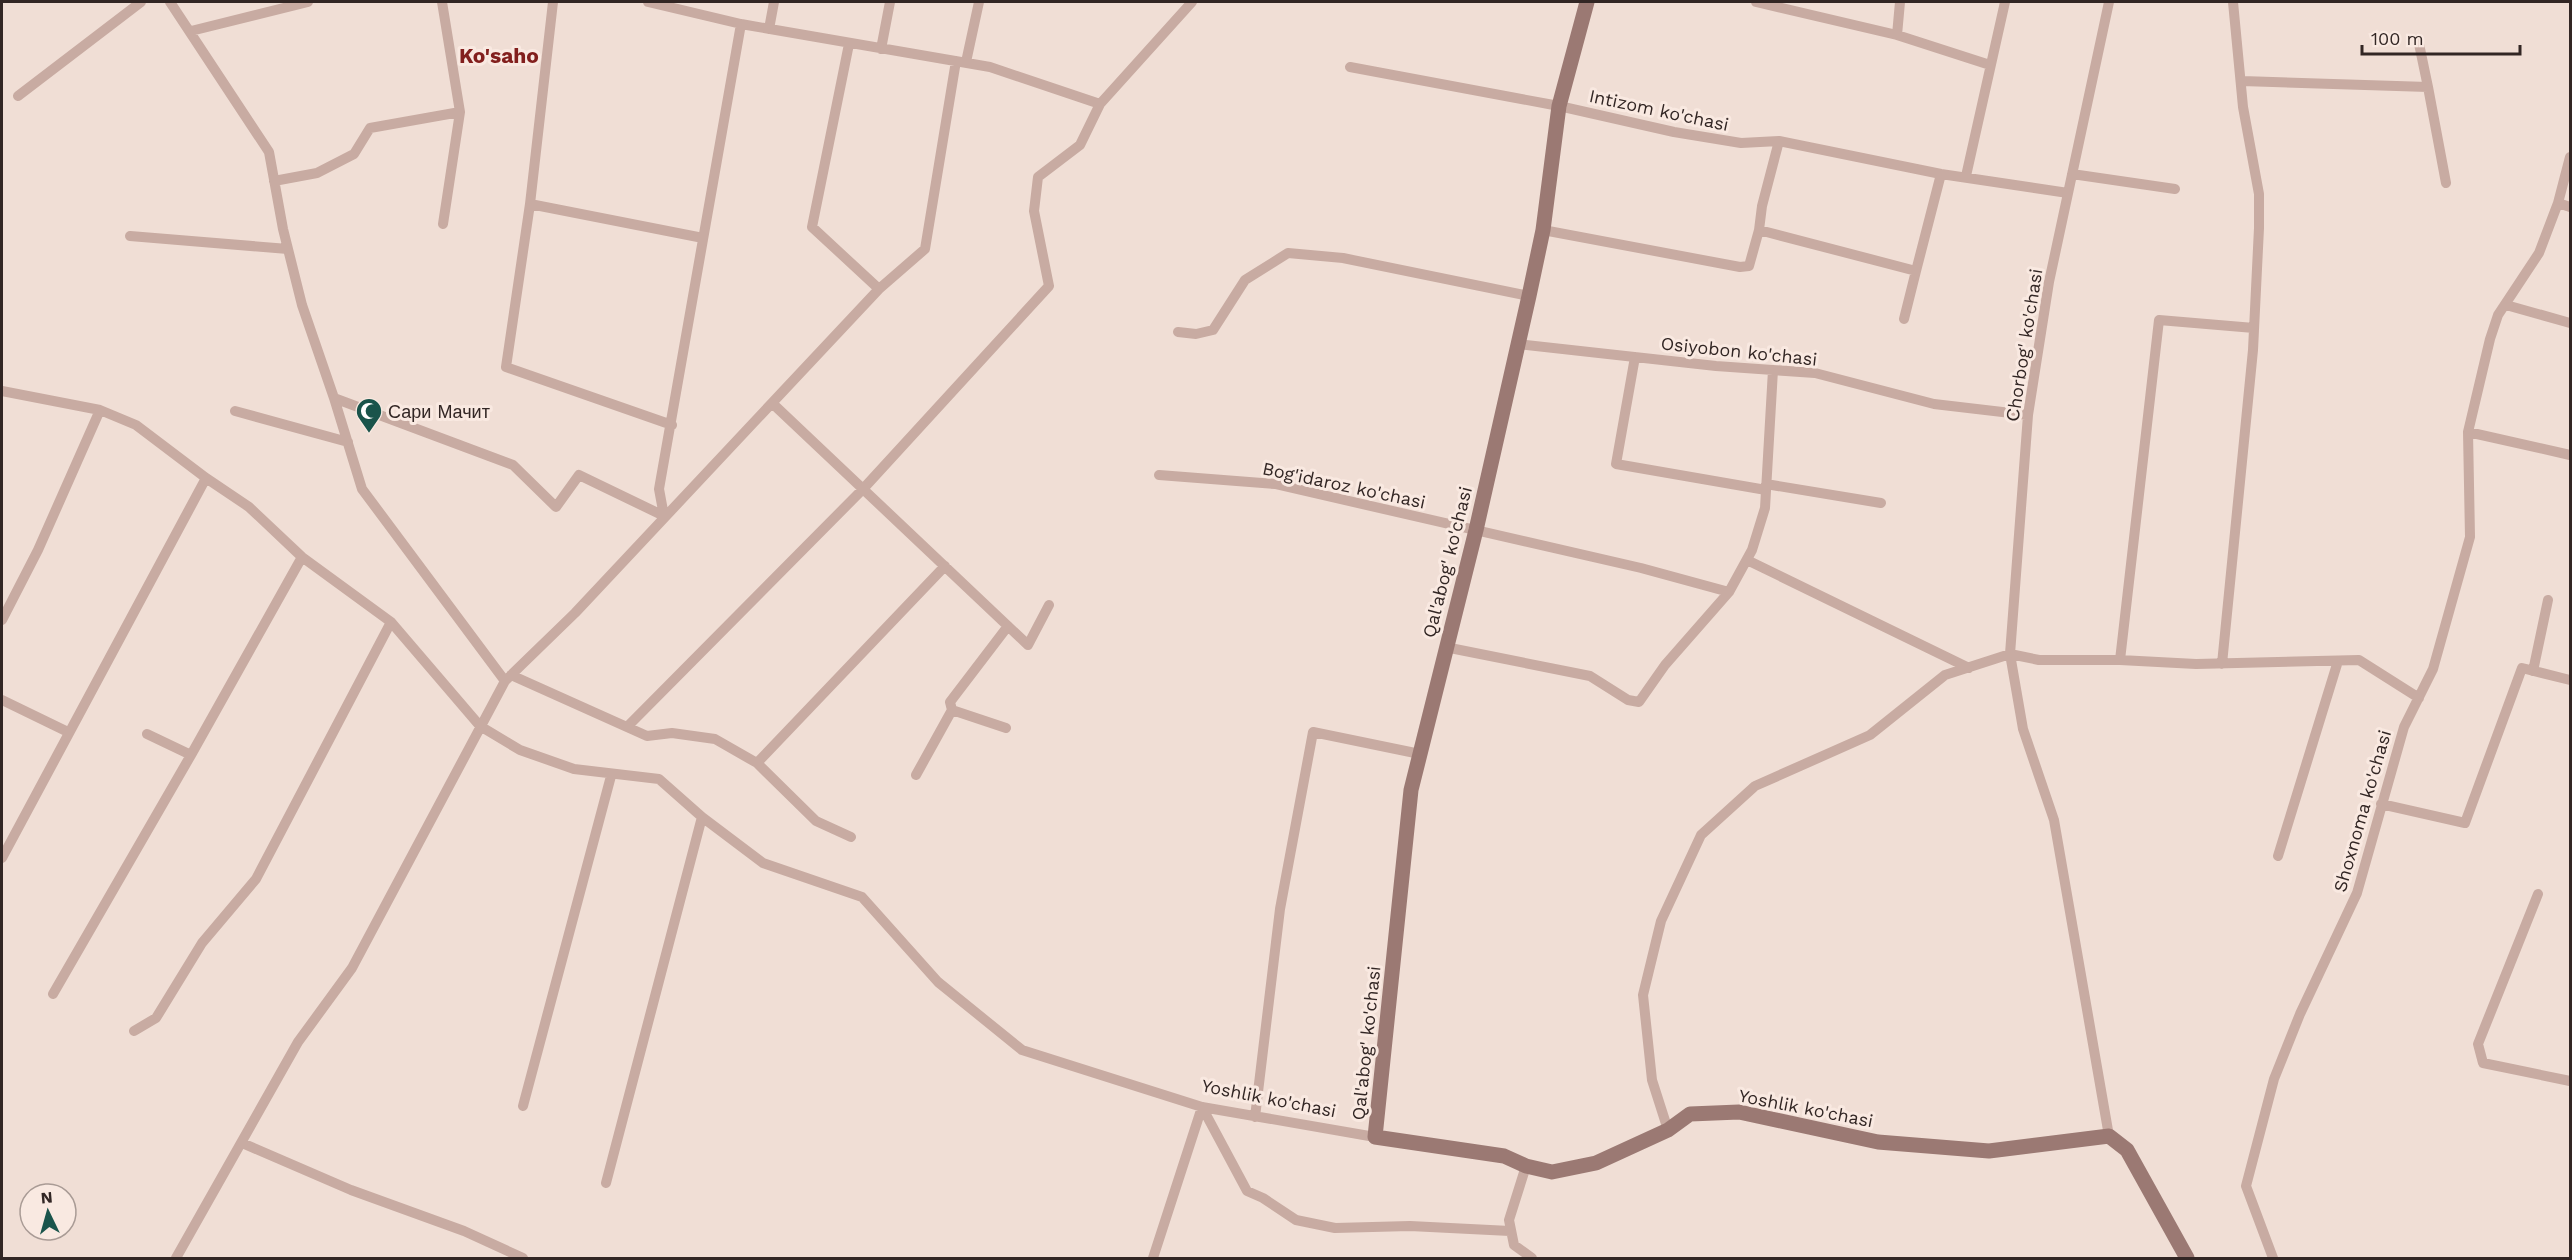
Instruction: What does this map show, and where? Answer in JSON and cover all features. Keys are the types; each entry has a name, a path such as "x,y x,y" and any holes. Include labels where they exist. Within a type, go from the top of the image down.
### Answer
{"street":[{"path":"18,96 141,2"},
{"path":"170,2 269,152 288,249 302,305 362,489 508,678 647,736 672,733 716,739 757,763 816,821 851,837"},
{"path":"191,31 308,2"},
{"path":"442,2 460,112 443,224"},
{"path":"552,2 530,204 506,367 672,425"},
{"path":"648,2 661,3 741,24 849,44 961,61 1029,79 1100,104"},
{"path":"769,29 774,2"},
{"path":"881,49 890,2"},
{"path":"176,1258 298,1042 352,969 480,726 508,678 575,613 879,289 925,249 961,61 979,2"},
{"path":"627,727 863,489 1049,286 1034,211 1038,177 1080,145 1100,104 1192,2"},
{"name":"Qal'abog' ko'chasi","path":"1375,1137 1411,790 1476,530 1529,296 1543,230 1559,106 1587,2"},
{"path":"1757,2 1897,35 1990,65"},
{"path":"1897,35 1900,2"},
{"path":"1966,176 2005,2"},
{"name":"Сhorbog' ko'chasi","path":"2109,2 2049,282 2028,415 2010,654 2023,729 2054,820 2109,1136"},
{"path":"2222,664 2254,328 2259,195 2243,107 2233,2"},
{"path":"664,516 659,489 741,24"},
{"path":"2418,39 2446,183"},
{"path":"849,44 812,227 879,289"},
{"name":"Intizom ko'chasi","path":"1350,67 1559,106 1708,138 1741,143 1779,141 1941,174 1966,176 2068,194"},
{"path":"2242,81 2428,87"},
{"path":"274,181 317,173 354,154 370,128 460,112"},
{"path":"1543,230 1740,267 1749,266 1779,141"},
{"name":"Shoxnoma ko'chasi","path":"2273,1258 2246,1186 2274,1079 2300,1014 2357,893 2404,727 2433,669 2470,537 2468,432 2493,326 2539,252 2558,203 2571,157"},
{"path":"1904,319 1941,174"},
{"path":"2072,174 2175,189"},
{"path":"2558,203 2571,207"},
{"path":"530,204 703,238"},
{"path":"1759,230 1916,271"},
{"path":"130,236 288,249"},
{"path":"1178,332 1196,334 1213,330 1245,280 1288,253 1343,258 1529,296"},
{"path":"2506,305 2571,323"},
{"path":"2120,660 2159,320 2254,328"},
{"name":"Osiyobon ko'chasi","path":"1517,344 1815,373 1934,404 2028,415"},
{"path":"1635,357 1616,464 1881,503"},
{"path":"1445,647 1590,676 1628,700 1639,702 1665,665 1729,592 1747,560 1765,508 1773,370"},
{"name":"Yoshlik ko'chasi","path":"2,391 100,410 136,425 249,507 302,557 391,622 480,726 520,750 574,769 611,776 659,779 702,818 763,863 862,897 938,982 1022,1050 1202,1107 1375,1137 1504,1156 1526,1166 1552,1172 1596,1163 1668,1130 1690,1114 1739,1112 1878,1142 1989,1151 2109,1136"},
{"path":"334,398 513,465 556,507 579,475 664,516"},
{"path":"772,403 1028,645 1049,605"},
{"path":"2,620 38,550 100,410"},
{"path":"236,411 348,442"},
{"path":"2468,432 2571,456"},
{"name":"Bog'idaroz ko'chasi","path":"1159,475 1275,484 1641,568 1729,592"},
{"path":"2,858 206,478"},
{"path":"53,994 302,557"},
{"path":"1747,560 1969,668"},
{"path":"757,763 945,566"},
{"path":"2533,671 2548,600"},
{"path":"134,1031 156,1018 202,943 256,879 391,622"},
{"path":"916,775 952,710 950,702 1008,626"},
{"path":"1668,1130 1652,1080 1643,995 1661,921 1701,835 1755,786 1870,735 1945,675 2010,654 2039,660 2222,664 2359,660 2419,698"},
{"path":"2278,856 2338,661"},
{"path":"2381,804 2465,823 2522,668 2571,680"},
{"path":"2,700 68,732"},
{"path":"952,710 1005,728"},
{"path":"1255,1117 1280,909 1313,732 1420,754"},
{"path":"147,734 191,755"},
{"path":"523,1106 611,776"},
{"path":"606,1183 702,818"},
{"path":"2538,894 2478,1044 2483,1063 2571,1081"},
{"path":"1202,1107 1247,1191 1263,1198 1296,1220 1335,1228 1410,1226 1510,1231"},
{"path":"1153,1258 1202,1107"},
{"path":"2109,1136 2127,1150 2187,1258"},
{"path":"242,1143 351,1190 464,1231 523,1258"},
{"path":"1526,1166 1509,1220 1514,1245 1532,1258"}],"place":[{"name":"Сари Мачит","path":"369,434"}],"district":[{"name":"Ko'saho","path":"499,55"}]}
